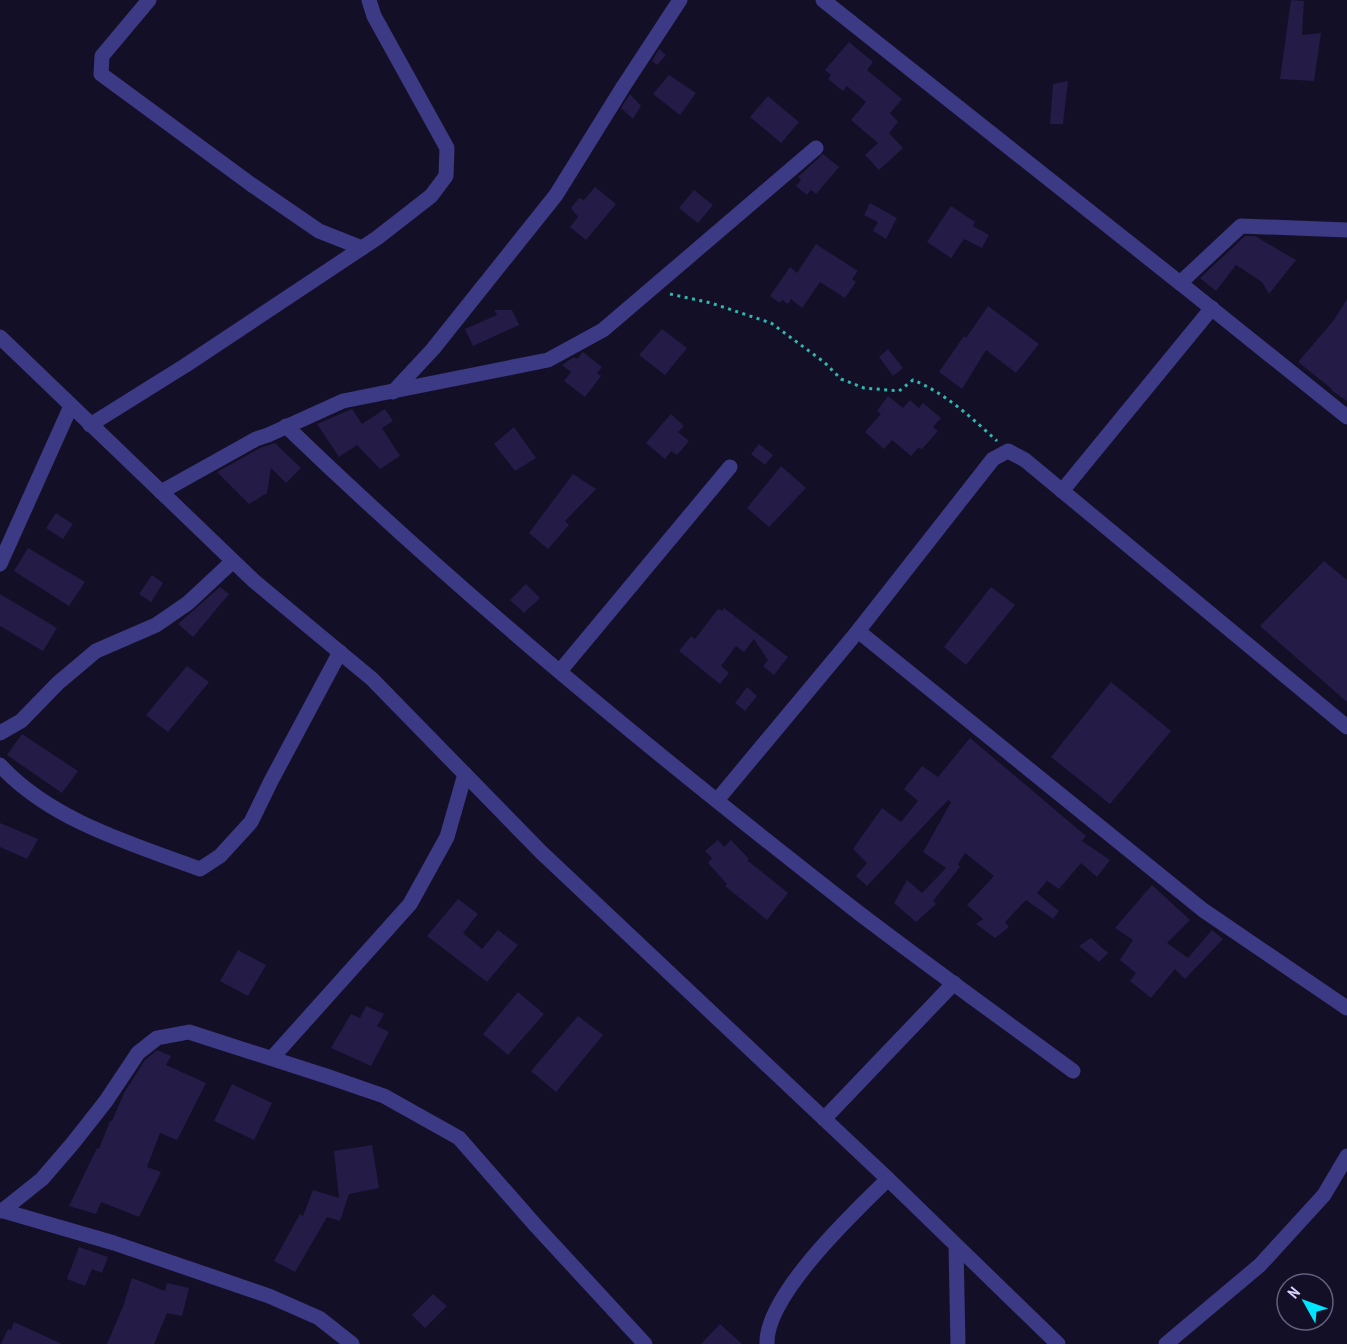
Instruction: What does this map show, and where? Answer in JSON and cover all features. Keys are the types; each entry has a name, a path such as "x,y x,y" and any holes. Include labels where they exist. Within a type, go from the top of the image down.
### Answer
{"street":[{"path":"149,0 102,56 101,74 252,185 319,231 362,248"},
{"path":"90,425 186,365 362,248 431,196 446,176 447,148 374,16 369,0"},
{"path":"393,392 433,349 556,195 622,87 680,0"},
{"path":"823,0 1347,417"},
{"path":"161,492 255,439 343,401 548,360 603,330 816,148"},
{"path":"1180,283 1241,226 1347,230"},
{"path":"1062,491 1212,308"},
{"path":"0,337 254,581 372,679 541,852 888,1179 1058,1344"},
{"path":"0,564 70,406"},
{"path":"286,426 367,504 560,671 856,910 1073,1071"},
{"path":"718,800 858,631 993,459 1008,451 1025,460 1347,727"},
{"path":"560,671 730,467"},
{"path":"0,733 21,721 57,683 96,651 156,625 188,603 233,561"},
{"path":"858,631 1203,910 1347,1008"},
{"path":"0,765 16,783 59,812 133,844 200,869 220,856 252,822 271,781 340,652"},
{"path":"272,1058 410,904 447,837 465,774"},
{"path":"824,1119 954,983"},
{"path":"1,1210 42,1179 106,1101 138,1053 157,1038 189,1032 384,1096 459,1138 536,1226 645,1344"},
{"path":"1166,1344 1260,1265 1324,1195 1347,1156"},
{"path":"767,1344 767,1332 781,1299 839,1226 888,1179"},
{"path":"1,1210 114,1243 269,1296 319,1318 352,1344"},
{"path":"956,1246 958,1344"}],"path":[{"path":"650,289 711,303 771,323 824,362 841,379 864,388 899,391 913,380 930,387 976,422 1008,451"}],"building":[{"path":"1291,0 1304,1 1302,35 1321,33 1314,81 1280,79"},
{"path":"849,42 873,62 867,70 902,99 890,113 898,122 889,133 903,148 879,170 865,155 878,143 851,120 866,102 847,86 843,91 828,79 831,75 825,70"},
{"path":"659,49 666,55 657,65 652,61"},
{"path":"669,75 696,93 680,115 653,94"},
{"path":"1068,81 1063,124 1050,124 1053,84"},
{"path":"630,94 641,106 633,119 621,108"},
{"path":"768,96 799,122 781,143 750,117"},
{"path":"823,154 839,167 816,194 811,190 807,195 796,186 801,180 798,177"},
{"path":"595,187 616,204 586,240 570,227 578,217 571,208 579,198 584,200"},
{"path":"694,190 713,205 698,223 679,208"},
{"path":"870,203 897,218 886,239 873,231 878,222 864,215"},
{"path":"951,206 975,222 973,226 989,235 982,248 964,239 951,258 927,242"},
{"path":"1245,236 1255,236 1296,260 1269,294 1262,282 1236,265 1216,291 1200,278"},
{"path":"816,244 858,271 852,279 856,282 845,298 820,282 802,308 791,299 788,304 782,300 780,303 770,296 790,267 797,273"},
{"path":"1347,299 1347,401 1298,362 1334,320"},
{"path":"988,306 1039,344 1016,373 986,350 962,389 939,372"},
{"path":"494,310 512,310 519,325 473,346 465,329 497,315"},
{"path":"662,329 687,348 665,375 639,355"},
{"path":"888,349 903,368 893,376 879,357"},
{"path":"583,352 602,367 597,373 601,376 585,397 564,381 571,372 562,365 574,357 577,359"},
{"path":"888,396 903,408 910,400 919,408 923,403 941,418 933,427 938,431 922,449 918,448 911,456 892,440 884,449 865,432 881,414 877,411"},
{"path":"352,409 362,424 385,409 393,421 382,428 400,456 380,469 357,445 339,457 317,424"},
{"path":"671,414 684,426 678,432 689,441 677,455 671,451 665,459 646,443"},
{"path":"514,427 536,458 515,471 494,444"},
{"path":"275,443 301,468 286,483 271,468 267,493 249,504 217,472 260,448"},
{"path":"759,444 773,455 765,465 751,454"},
{"path":"781,466 806,488 769,527 747,508"},
{"path":"573,474 596,489 565,521 569,525 548,549 529,533"},
{"path":"56,513 73,524 63,539 46,528"},
{"path":"28,548 85,582 69,606 14,571"},
{"path":"1324,561 1347,580 1347,702 1260,626"},
{"path":"152,575 163,583 151,602 139,594"},
{"path":"526,584 540,598 524,613 510,600"},
{"path":"220,587 229,594 193,637 178,624"},
{"path":"991,587 1015,605 966,665 944,647"},
{"path":"0,594 57,628 43,651 0,626"},
{"path":"724,608 788,657 774,675 763,666 768,660 754,639 744,652 736,646 721,666 729,673 720,684 679,651 691,636 695,639 718,609 722,611"},
{"path":"187,666 209,682 168,732 146,715"},
{"path":"1111,682 1171,731 1110,804 1051,757"},
{"path":"747,687 757,696 745,711 735,703"},
{"path":"22,734 78,771 62,793 7,755"},
{"path":"970,738 1086,836 1082,841 1110,860 1097,877 1081,863 1059,889 1047,881 1037,893 1059,911 1053,919 1026,900 1005,922 1009,927 995,938 976,924 983,919 967,905 994,876 965,853 958,864 960,867 933,901 936,904 916,922 894,903 907,880 922,893 946,868 923,852 951,802 948,800 867,886 856,876 867,863 853,849 882,808 901,822 918,801 904,789 922,766 938,777"},
{"path":"0,823 38,839 27,859 0,847"},
{"path":"718,840 724,847 731,840 749,859 747,860 788,893 767,920 725,886 727,884 708,863 712,858 705,851"},
{"path":"1152,885 1190,920 1167,943 1188,958 1212,930 1223,939 1185,979 1175,969 1151,998 1130,981 1136,973 1120,960 1133,940 1115,928"},
{"path":"458,899 478,914 463,933 482,949 498,930 518,945 487,982 427,936"},
{"path":"1091,938 1108,953 1099,962 1079,946"},
{"path":"238,950 266,965 248,996 220,981"},
{"path":"518,992 544,1014 508,1055 483,1034"},
{"path":"366,1006 384,1014 377,1026 389,1032 371,1066 331,1048 351,1014 360,1018"},
{"path":"578,1016 603,1035 556,1092 531,1071"},
{"path":"157,1050 171,1056 166,1065 206,1083 177,1140 160,1133 147,1167 161,1172 139,1217 101,1202 96,1214 69,1206 97,1148 99,1149 124,1093 145,1060"},
{"path":"232,1084 272,1103 254,1140 214,1121"},
{"path":"372,1145 379,1188 349,1194 340,1221 327,1217 295,1272 274,1261 300,1214 303,1216 313,1190 339,1198 334,1151"},
{"path":"79,1247 108,1257 102,1273 92,1269 85,1286 67,1279"},
{"path":"132,1278 165,1291 167,1283 189,1288 182,1316 167,1313 154,1344 107,1344 124,1304"},
{"path":"433,1294 447,1306 425,1328 412,1315"},
{"path":"14,1322 62,1344 1,1344"},
{"path":"720,1324 742,1344 701,1344"}]}
